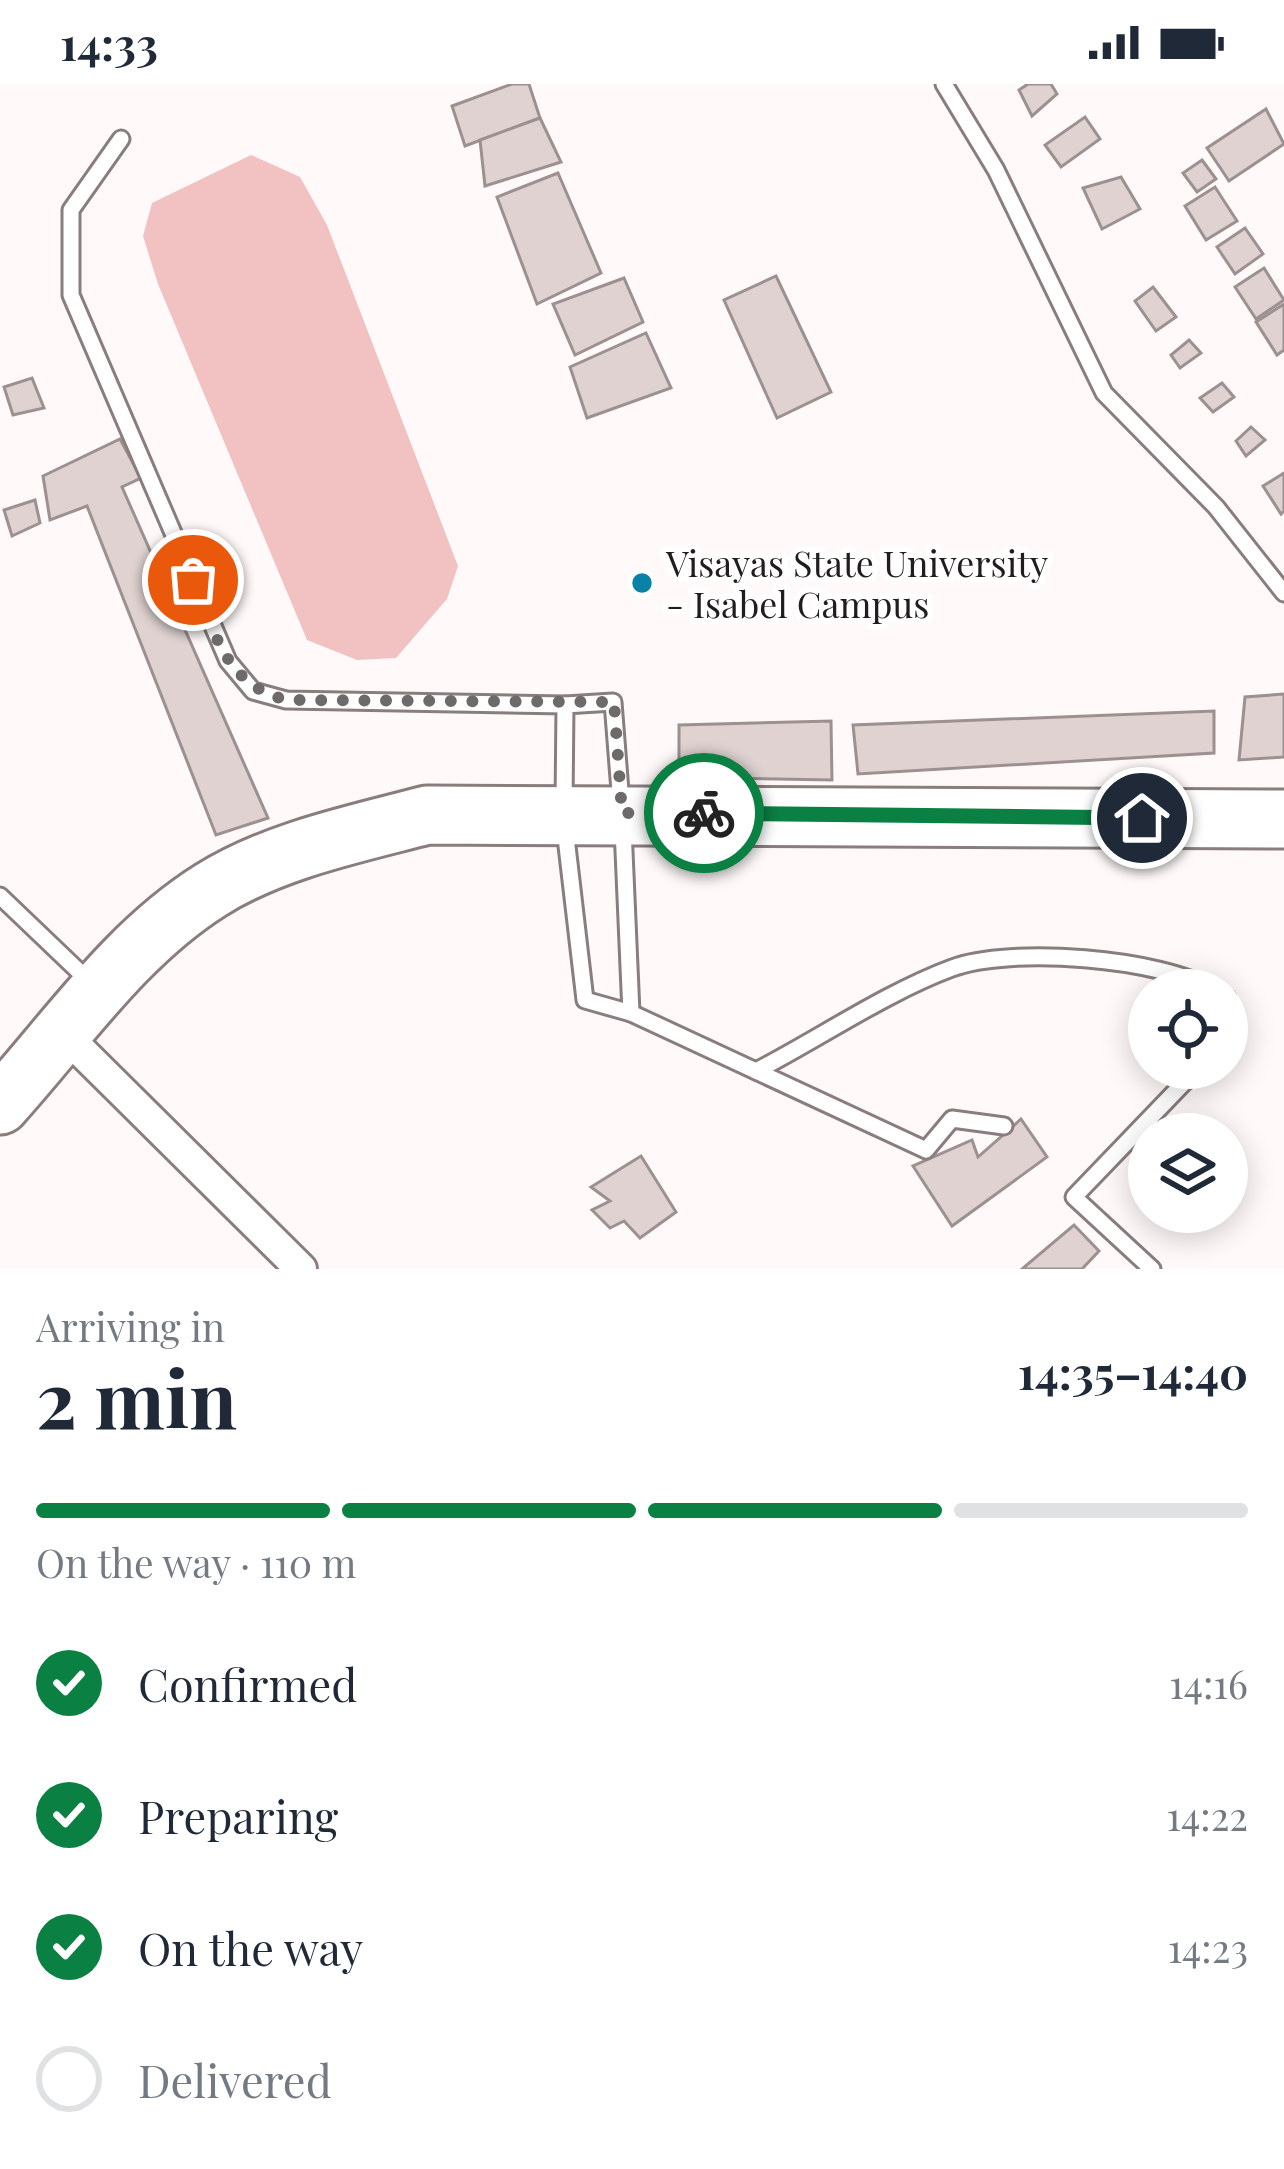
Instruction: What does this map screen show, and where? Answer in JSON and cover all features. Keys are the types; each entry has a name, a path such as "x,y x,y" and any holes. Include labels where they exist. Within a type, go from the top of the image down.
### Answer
{"highway":[{"path":"0,1105 122,962 212,890 311,846 427,814 1284,819"}],"street":[{"path":"64,1034 301,1269"}],"lane":[{"path":"944,84 996,170 1104,393 1216,507 1284,593"},
{"path":"121,139 71,210 71,295 228,662 253,691 286,700 614,702 631,1013"},
{"path":"565,705 563,814 585,1000 631,1013 926,1150 952,1119 1004,1126"},
{"path":"0,896 98,989"},
{"path":"756,1071 955,966 1076,956 1145,969"},
{"path":"1152,1269 1074,1197 1178,1089"}],"shaded area":[{"path":"251,155 300,177 327,225 458,566 447,599 396,658 357,660 307,640 158,284 143,236 152,203"}],"building":[{"path":"512,84 529,84 540,118 465,146 452,106"},
{"path":"1028,84 1051,84 1057,94 1032,116 1019,90"},
{"path":"1266,109 1284,144 1229,181 1207,148"},
{"path":"1085,117 1100,139 1061,167 1045,145"},
{"path":"540,118 561,162 485,186 480,140"},
{"path":"1202,160 1216,179 1197,192 1183,173"},
{"path":"558,173 601,273 537,304 497,197"},
{"path":"1121,177 1140,209 1102,229 1083,188"},
{"path":"1215,187 1237,221 1206,240 1185,206"},
{"path":"1245,228 1263,254 1235,274 1217,247"},
{"path":"1264,268 1284,300 1256,319 1235,287"},
{"path":"776,276 831,392 777,418 724,300"},
{"path":"624,278 643,322 575,355 553,304"},
{"path":"1153,287 1176,317 1156,331 1135,301"},
{"path":"1284,304 1284,350 1277,355 1256,322"},
{"path":"646,333 671,388 587,418 570,367"},
{"path":"1189,340 1201,353 1180,368 1171,355"},
{"path":"32,378 44,408 13,415 4,387"},
{"path":"1222,383 1234,397 1213,412 1200,398"},
{"path":"1251,427 1265,440 1246,456 1236,441"},
{"path":"120,439 141,478 122,487 268,818 216,835 87,506 50,520 43,476"},
{"path":"1284,473 1284,511 1281,514 1263,486"},
{"path":"35,500 40,523 12,536 4,510"},
{"path":"1284,694 1284,757 1239,760 1245,697"},
{"path":"1214,711 1214,753 858,774 853,725"},
{"path":"831,721 832,780 679,777 679,725"},
{"path":"1021,1119 1047,1157 952,1226 913,1166 972,1140 978,1157"},
{"path":"641,1156 676,1212 640,1238 624,1221 610,1228 592,1210 610,1201 591,1187"},
{"path":"1074,1225 1099,1251 1082,1269 1022,1269"}],"way so far":[{"path":"193,580 228,662 253,691 286,700 614,702 622,813 704,813"}],"place":[{"name":"Visayas State University - Isabel Campus","path":"642,583"}],"route":[{"path":"704,813 1142,818"}]}
